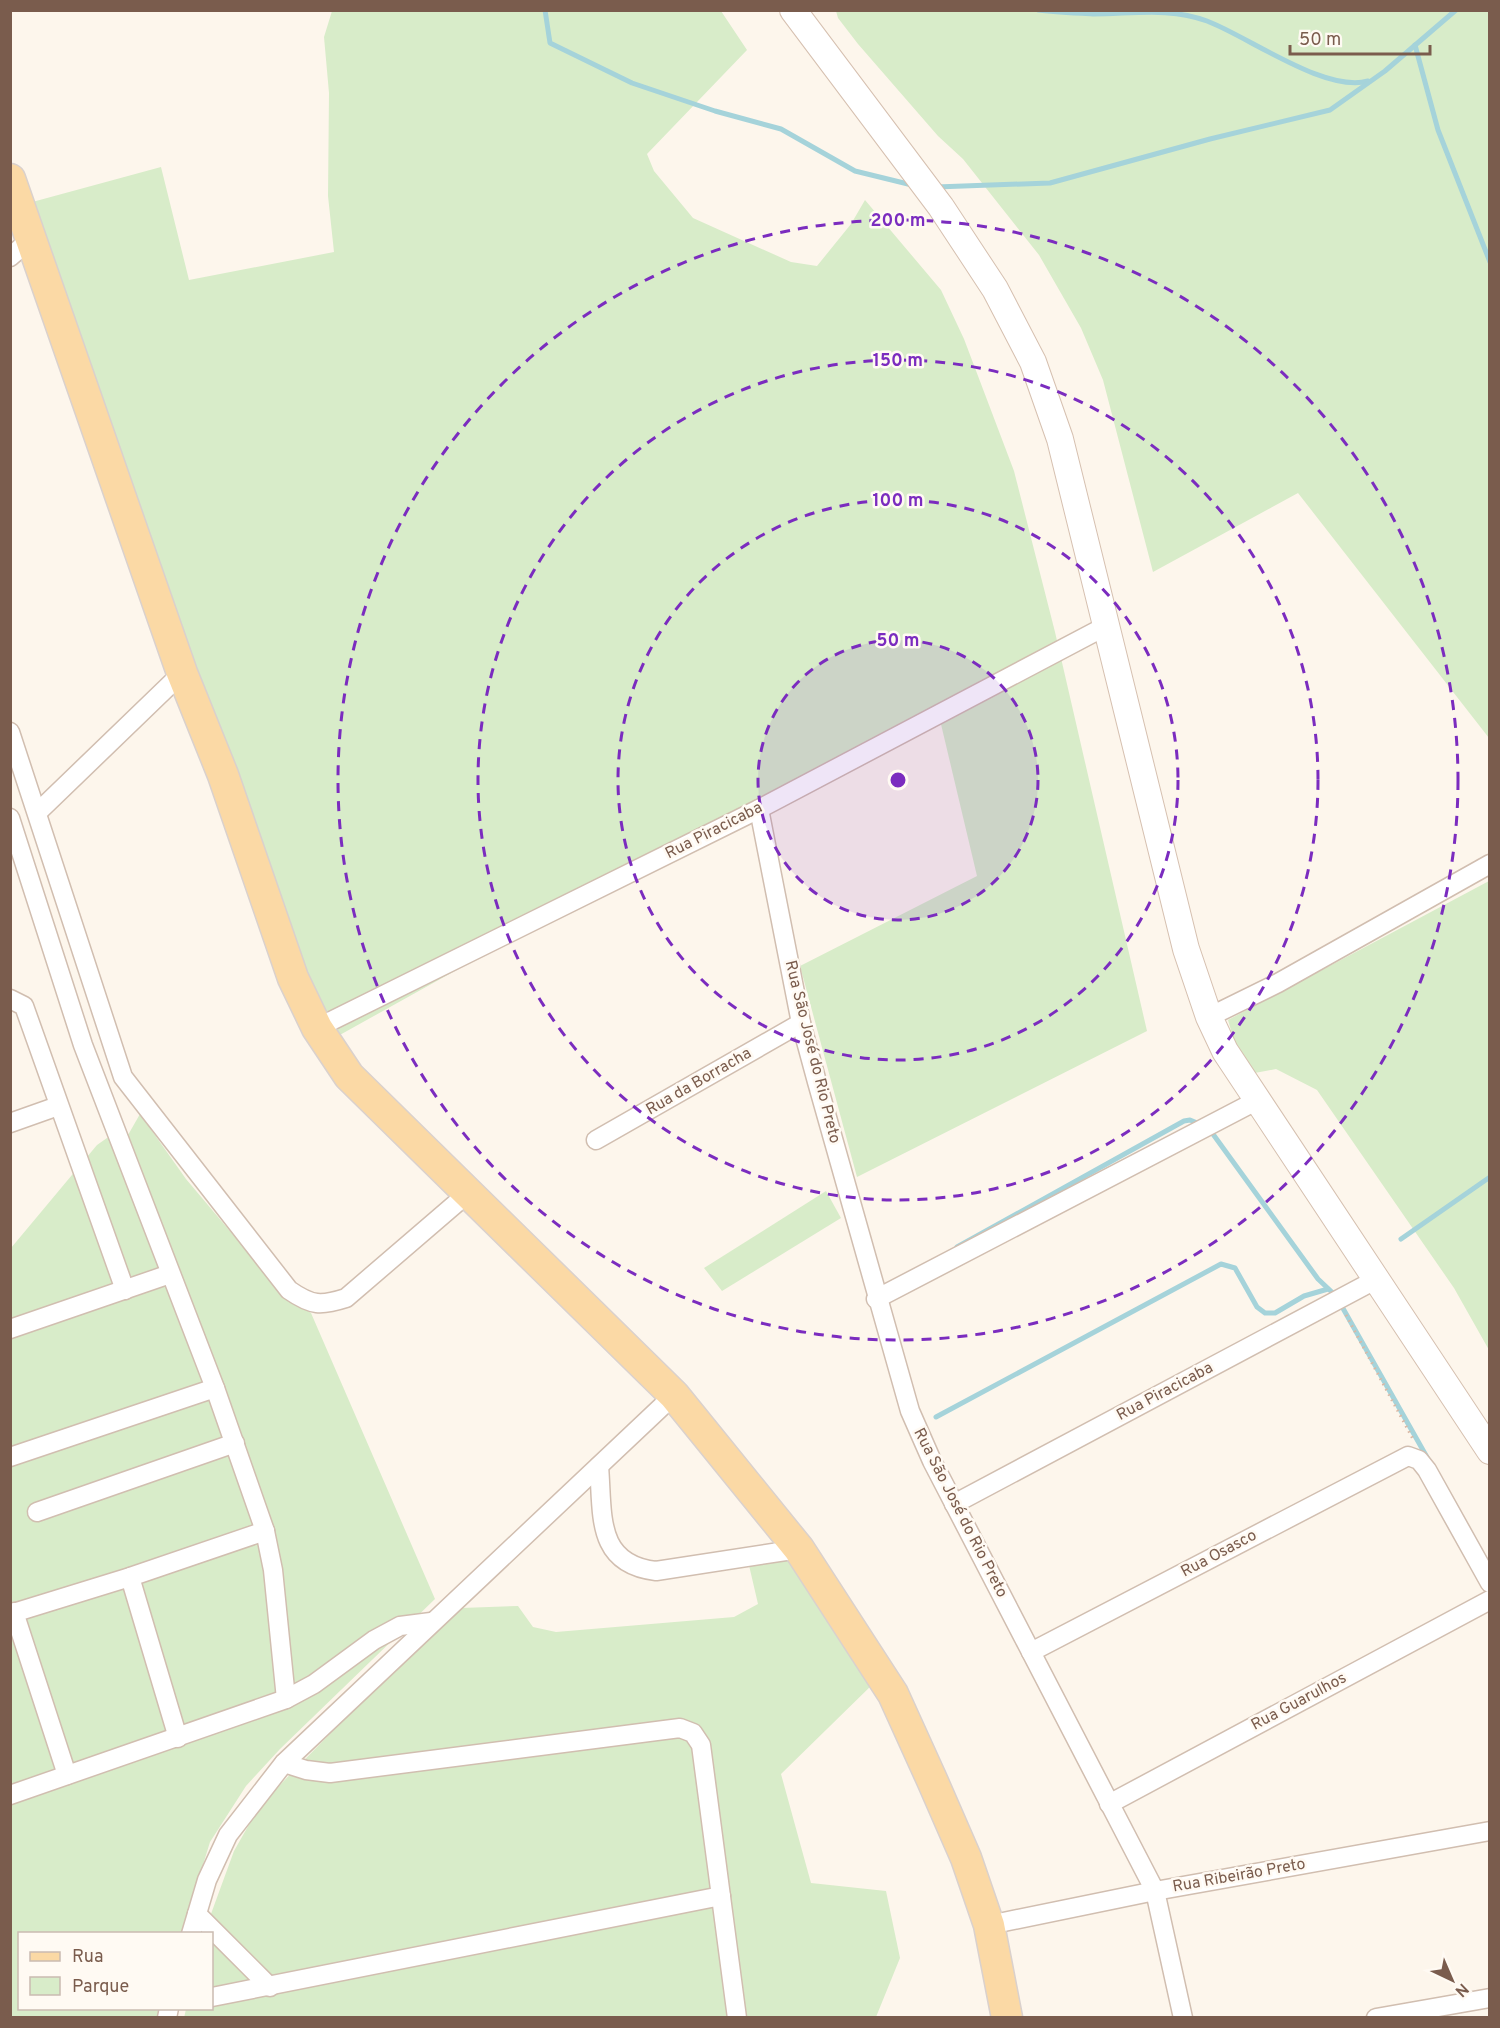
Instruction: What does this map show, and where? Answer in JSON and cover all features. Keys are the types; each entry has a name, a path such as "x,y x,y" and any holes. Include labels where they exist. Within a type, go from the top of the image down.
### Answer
{"main road":[{"path":"793,10 947,216 995,289 1033,362 1060,439 1186,949 1209,1017 1225,1052 1490,1451"},
{"path":"10,179 33,237 182,674 223,775 293,978 317,1028 349,1076 674,1395 799,1549 893,1694 966,1858 989,1925 1008,2018"}],"street":[{"path":"10,257 33,237"},
{"name":"Rua Piracicaba","path":"317,1028 759,809 1106,626"},
{"path":"38,812 182,674"},
{"path":"10,732 123,1077"},
{"name":"Rua São José do Rio Preto","path":"759,809 801,1023 876,1299 910,1411 954,1504 1155,1891 1183,2018"},
{"path":"10,818 18,864 83,1045 215,1388 265,1531 273,1570 273,1595 286,1699"},
{"path":"1209,1017 1278,983 1490,864"},
{"path":"10,999 24,1006 125,1290"},
{"name":"Rua da Borracha","path":"596,1140 801,1023"},
{"path":"83,1045 123,1077 289,1290 306,1302 326,1305 346,1298 467,1194"},
{"path":"876,1299 1256,1101"},
{"path":"10,1123 58,1106"},
{"path":"10,1329 170,1274"},
{"name":"Rua Piracicaba","path":"954,1504 1375,1280"},
{"path":"10,1457 215,1388"},
{"path":"192,1932 207,1880 228,1835 284,1762 674,1395"},
{"path":"37,1512 235,1443"},
{"name":"Rua Osasco","path":"1031,1652 1407,1456 1419,1460 1427,1470 1490,1583"},
{"path":"599,1466 605,1536 622,1560 636,1569 656,1571 799,1549"},
{"path":"67,1775 12,1613 130,1577 265,1531"},
{"path":"130,1577 178,1738"},
{"name":"Rua Guarulhos","path":"1109,1804 1490,1600"},
{"path":"10,1795 286,1699 314,1684 374,1640 400,1626 431,1622"},
{"path":"284,1762 306,1770 330,1773 680,1728 693,1733 701,1745 737,2018"},
{"name":"Rua Ribeirão Preto","path":"989,1925 1155,1891 1490,1832"},
{"path":"213,1997 721,1896"},
{"path":"197,1914 270,1987"},
{"path":"1376,2018 1490,1998"}],"green space":[{"path":"332,11 721,11 747,50 647,154 654,171 693,218 791,262 817,266 851,224 865,200 941,290 964,339 1014,471 1055,632 1147,1031 857,1177 800,966 977,876 940,720 539,924 338,1036 286,965 25,204 161,167 189,280 334,252 328,196 329,93 324,37"},
{"path":"836,11 1489,11 1489,738 1298,493 1153,572 1103,380 1081,328 1039,255 963,159 938,136 858,44 838,18"},
{"path":"1489,881 1489,1350 1454,1288 1317,1090 1276,1069 1244,1075 1228,1020"},
{"path":"140,1114 186,1179 283,1294 311,1313 435,1599 280,1749 246,1786 210,1842 182,1932 18,1932 18,2010 165,2010 163,2017 11,2018 11,1248 97,1145 107,1138 124,1142"},
{"path":"826,1191 841,1218 722,1291 704,1268"},
{"path":"748,1561 800,1561 875,1682 781,1774 811,1883 886,1891 900,1958 876,2017 184,2018 186,2010 213,2010 213,1932 204,1932 234,1851 255,1814 272,1793 366,1697 461,1608 518,1606 533,1627 556,1632 734,1617 758,1604"}],"waterway":[{"path":"545,10 550,43 632,83 715,111 781,129 855,171 912,185"},
{"path":"1038,10 1093,14 1151,12 1193,17 1224,29 1309,72 1350,83 1368,81"},
{"path":"936,187 1050,183 1210,139 1330,110 1385,71 1456,10"},
{"path":"1415,45 1438,130 1490,262"},
{"path":"957,1247 1184,1121 1190,1120 1202,1125"},
{"path":"1210,1130 1318,1279 1336,1296 1428,1459"},
{"path":"1401,1239 1490,1177"},
{"path":"936,1417 1221,1264 1235,1268 1257,1307 1265,1313 1275,1313 1304,1296 1328,1289"}]}
